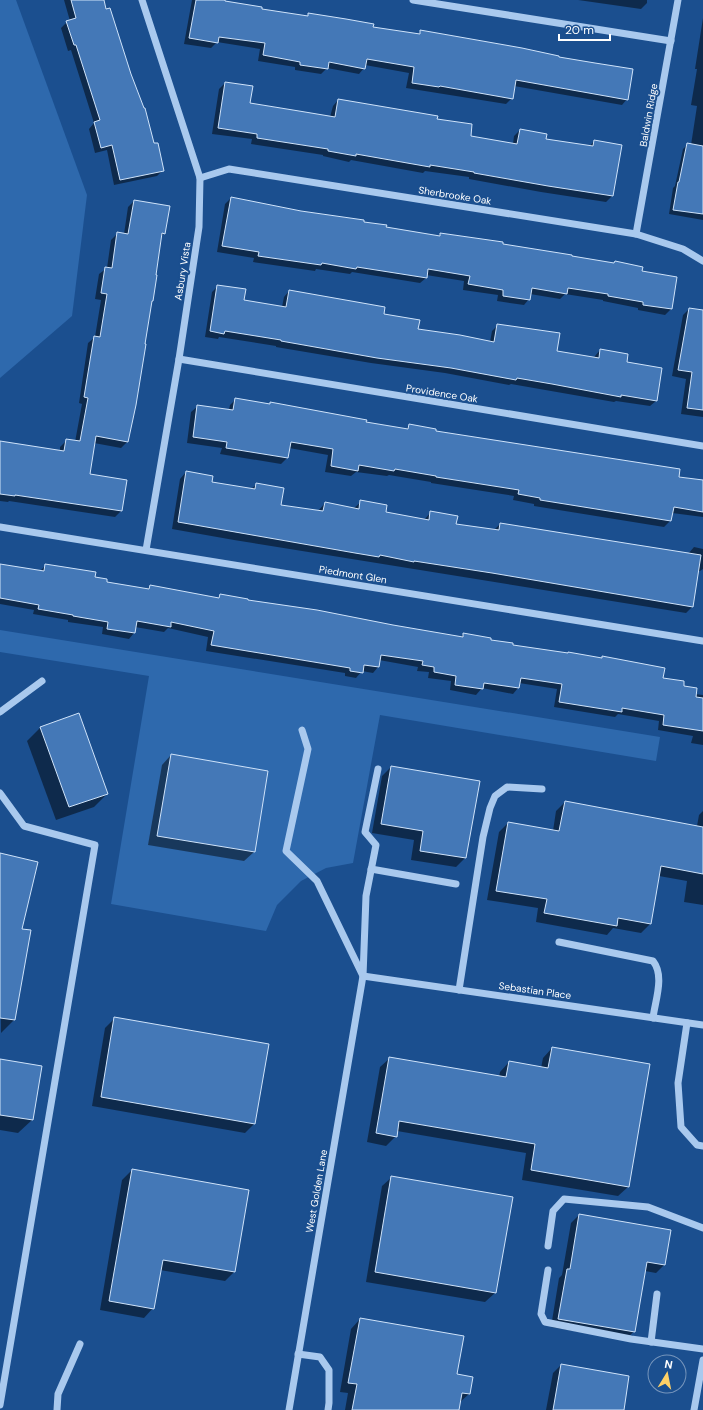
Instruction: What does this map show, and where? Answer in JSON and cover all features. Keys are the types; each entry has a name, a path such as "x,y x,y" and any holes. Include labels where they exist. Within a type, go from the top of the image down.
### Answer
{"street":[{"name":"Asbury Vista","path":"142,0 200,178 199,227 179,359 146,550"},
{"path":"413,0 671,41"},
{"name":"Baldwin Ridge","path":"636,234 678,0"},
{"name":"Sherbrooke Oak","path":"200,178 228,168 636,234 682,249 703,261"},
{"name":"Providence Oak","path":"179,359 703,446"},
{"name":"Piedmont Glen","path":"0,527 703,642"},
{"path":"0,712 42,681"},
{"path":"302,730 308,749 286,851 317,881 363,976"},
{"name":"West Golden Lane","path":"289,1410 363,976 366,896 376,845 365,832 378,769"},
{"path":"458,990 483,837 490,808 495,796 507,787 542,789"},
{"path":"0,793 24,826 95,844 2,1377 0,1404"},
{"path":"371,869 456,884"},
{"path":"559,942 653,961 658,967 659,978 653,1018"},
{"name":"Sebastian Place","path":"363,976 703,1025"},
{"path":"687,1022 678,1083 681,1127 697,1145 703,1146"},
{"path":"548,1246 553,1211 564,1198 648,1207 703,1228"},
{"path":"548,1270 541,1314 545,1322 631,1339 703,1349"},
{"path":"651,1342 657,1294"},
{"path":"57,1410 58,1394 80,1344"},
{"path":"298,1354 320,1357 329,1370 328,1410"},
{"path":"694,1410 703,1360"}],"shaded area":[{"path":"0,0 16,0 87,195 72,316 0,378"},
{"path":"0,630 660,737 656,761 380,715 353,863 326,868 301,881 277,905 266,931 111,904 149,676 0,652"}],"building":[{"path":"71,0 104,0 106,9 110,8 131,74 145,108 154,143 158,143 164,171 120,180 112,145 101,148 94,122 100,120 76,45 74,45 66,21 76,18"},
{"path":"196,0 225,0 262,7 262,9 308,16 308,13 346,19 374,24 373,27 420,34 420,30 522,48 559,57 633,69 628,100 516,80 513,99 440,86 412,83 414,67 367,59 365,69 329,62 328,69 300,65 300,62 263,55 265,43 219,37 218,43 189,38"},
{"path":"225,82 253,86 250,103 335,117 338,99 438,116 437,119 472,124 471,136 517,144 520,129 547,134 546,139 593,146 594,140 622,145 613,196 430,165 430,167 356,154 356,156 328,151 328,149 257,138 257,134 218,128"},
{"path":"687,143 703,146 703,214 673,210"},
{"path":"231,197 301,211 364,220 364,222 387,225 386,227 440,236 440,233 503,242 503,244 614,263 615,261 643,267 642,271 677,277 672,309 643,305 643,302 608,296 608,294 568,288 567,294 532,288 530,300 503,296 503,290 468,284 470,276 428,269 427,278 357,267 356,269 322,263 321,265 258,256 259,252 222,246"},
{"path":"134,200 170,206 165,234 162,233 153,301 136,405 128,442 96,436 90,474 127,480 122,511 0,494 0,441 64,451 66,439 80,441 88,398 84,397 94,336 100,337 107,294 101,293 105,267 112,268 117,232 128,234"},
{"path":"217,285 246,289 244,300 286,307 289,290 385,307 384,314 420,320 418,329 494,342 497,324 560,333 557,351 599,358 600,349 628,354 627,362 662,368 657,401 621,395 621,397 517,378 516,380 451,368 377,358 225,331 224,334 210,331"},
{"path":"689,308 703,310 703,410 687,408 692,372 678,370"},
{"path":"235,398 270,404 270,402 408,429 409,424 436,429 436,431 680,469 679,477 703,480 703,512 674,507 671,521 540,500 540,498 518,494 519,490 395,469 394,471 359,465 358,471 331,466 333,449 291,442 288,458 226,448 227,442 193,437 197,405 233,410"},
{"path":"186,471 213,476 212,482 255,489 256,483 284,488 281,505 323,511 325,502 359,509 360,500 387,505 386,512 429,520 430,511 458,516 456,524 499,530 500,523 701,555 693,607 492,573 414,562 380,555 379,557 178,522"},
{"path":"0,564 44,571 45,564 96,572 95,577 107,579 107,582 149,589 150,585 219,598 220,594 463,637 463,633 491,638 491,640 513,643 513,645 602,658 602,656 665,668 663,678 684,681 684,686 697,688 696,697 703,698 703,731 663,725 664,715 622,708 622,712 559,702 562,684 521,678 519,688 484,683 483,689 455,685 456,676 434,672 434,667 422,665 423,661 381,655 379,667 364,665 363,673 350,671 350,668 211,645 214,631 171,622 171,627 137,621 135,633 107,629 108,622 38,609 39,605 0,598"},
{"path":"79,713 108,794 69,807 40,727"},
{"path":"171,754 268,771 255,852 157,836"},
{"path":"391,766 480,781 466,858 420,851 423,831 381,824"},
{"path":"565,801 703,827 703,874 661,866 651,924 618,918 617,926 544,913 547,899 496,891 508,822 559,831"},
{"path":"0,853 38,862 22,929 31,930 15,1020 0,1018"},
{"path":"114,1017 269,1044 255,1124 101,1097"},
{"path":"552,1047 650,1064 629,1187 531,1170 535,1144 399,1121 397,1137 376,1133 389,1057 506,1077 509,1061 548,1068"},
{"path":"0,1059 42,1066 33,1120 0,1115"},
{"path":"132,1169 249,1190 235,1272 163,1260 154,1309 109,1301"},
{"path":"391,1176 513,1197 496,1293 375,1272"},
{"path":"579,1214 671,1230 665,1265 647,1262 635,1332 558,1319 567,1269 570,1269"},
{"path":"360,1318 464,1336 457,1374 473,1377 470,1394 462,1393 459,1410 352,1410 357,1384 348,1383"},
{"path":"561,1364 629,1376 624,1410 553,1410"}]}
